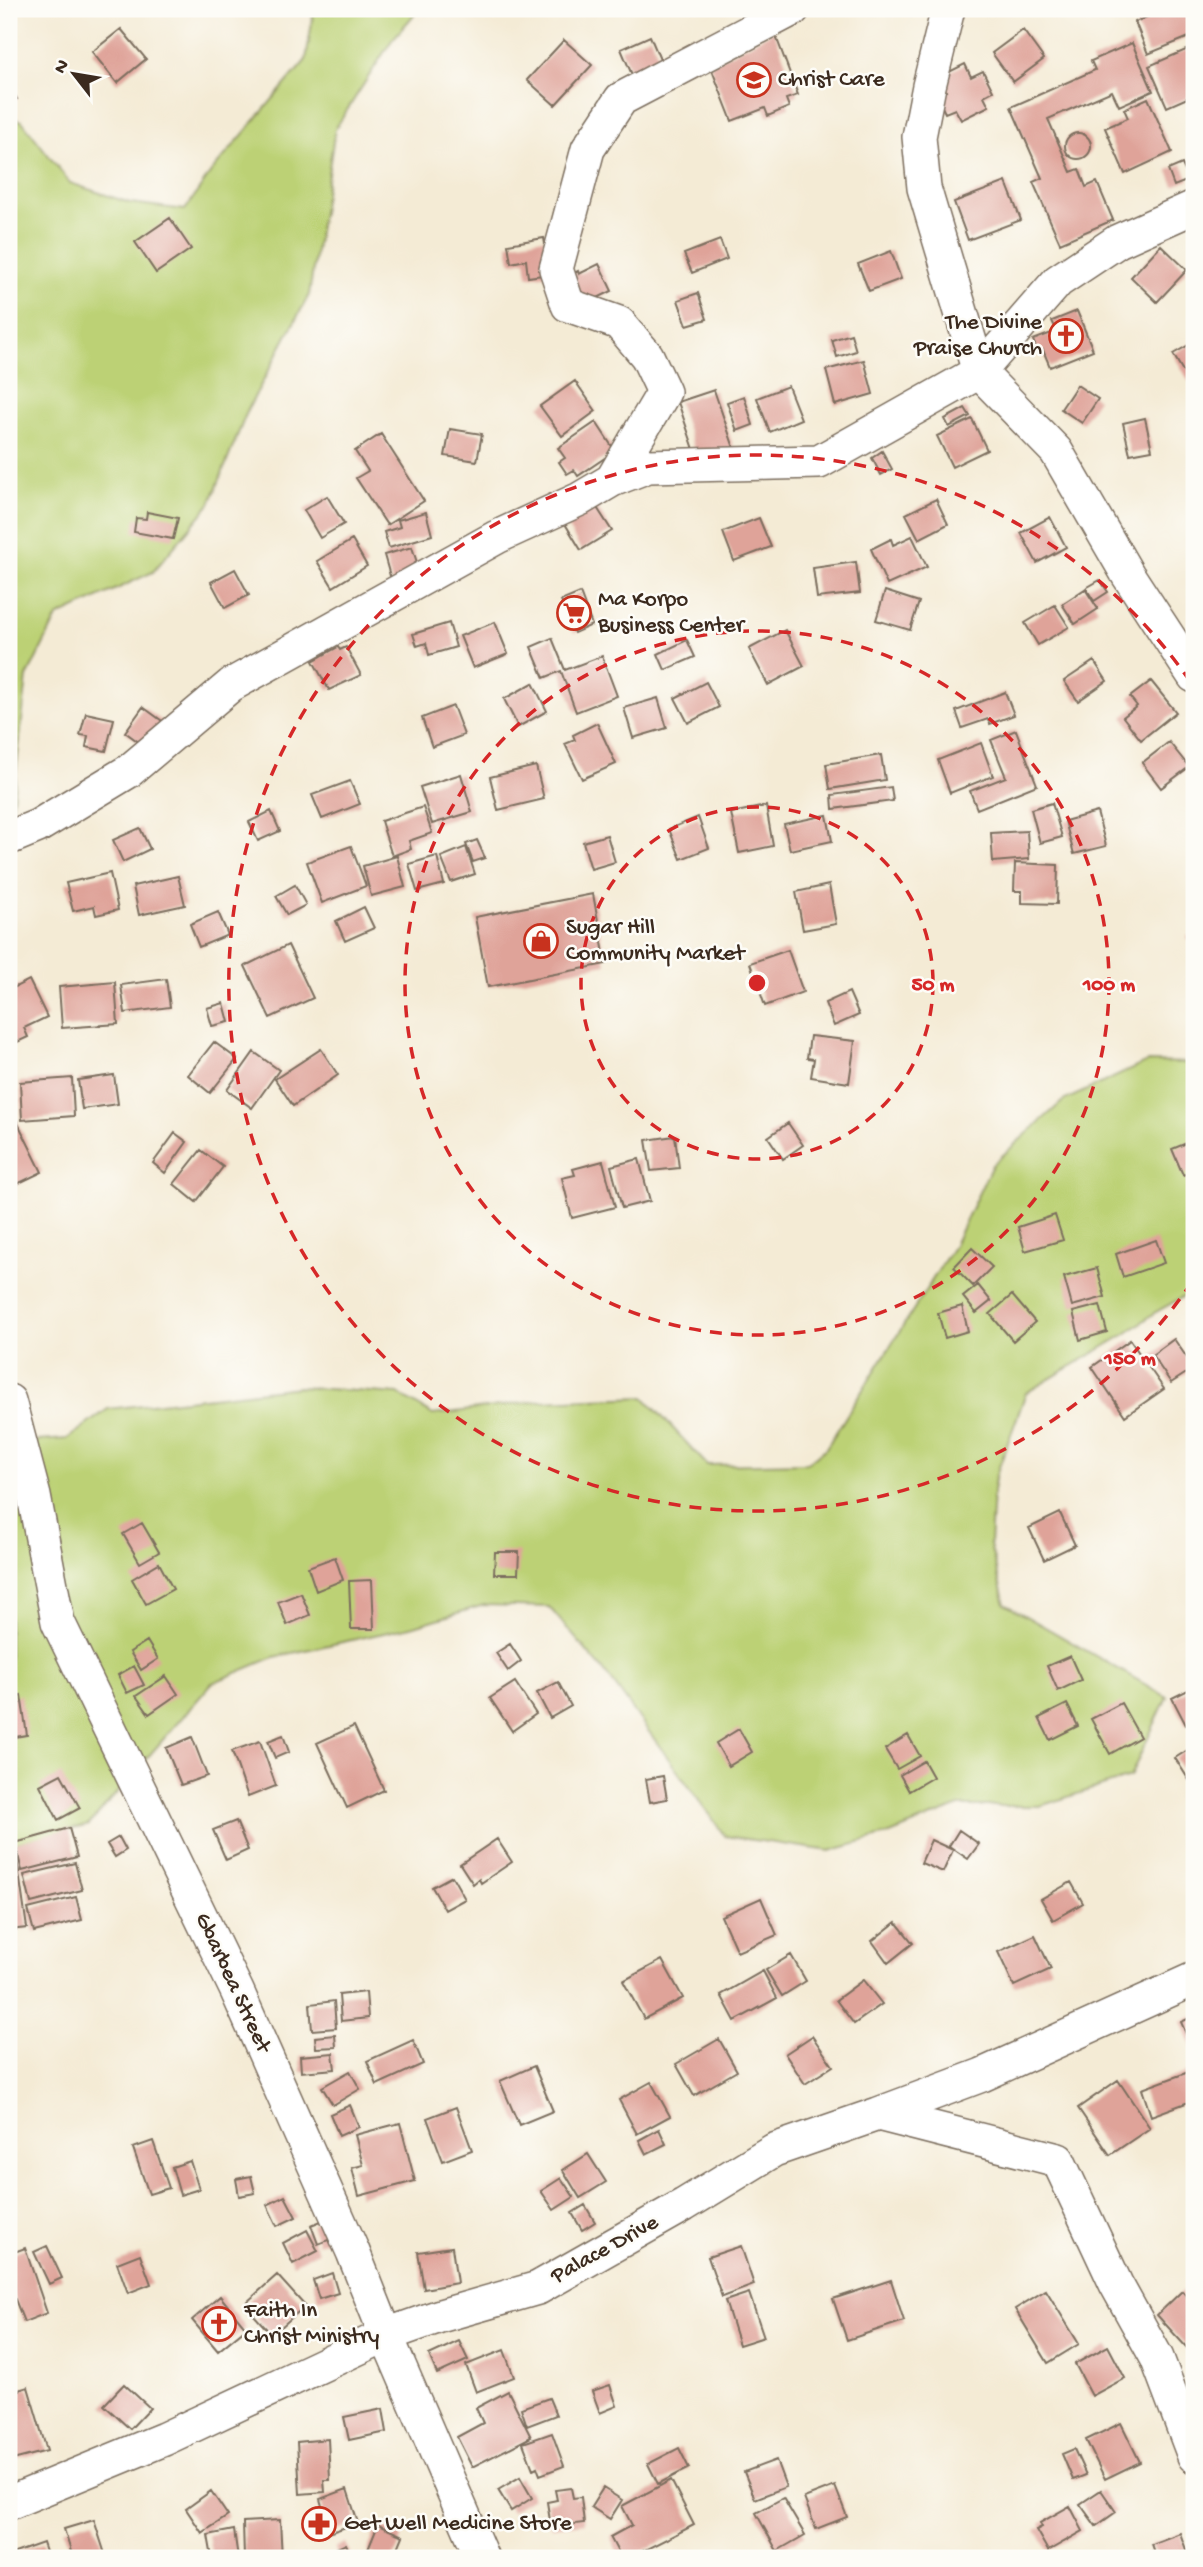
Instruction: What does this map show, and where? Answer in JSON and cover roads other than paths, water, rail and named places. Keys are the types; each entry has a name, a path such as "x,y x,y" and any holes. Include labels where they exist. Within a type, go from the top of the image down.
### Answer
{"street":[{"path":"612,480 664,393 647,356 619,323 568,305 556,270 588,149 621,99 793,9"},
{"path":"948,9 919,137 924,188 979,372 1056,451 1128,575 1194,676"},
{"path":"9,838 38,826 129,771 231,684 497,537 580,499 612,480 648,466 819,462 979,372 1058,281 1118,241 1194,207"},
{"name":"Gbarbea Street","path":"9,1401 34,1496 58,1622 237,1991 353,2252 481,2558"},
{"name":"Palace Drive","path":"9,2503 164,2440 386,2335 440,2316 538,2288 774,2150 982,2075 1194,1979"},
{"path":"878,2114 1058,2160 1116,2284 1157,2358 1194,2456"}],"place":[{"name":"Christ Care","path":"754,80"},
{"name":"The Divine Praise Church","path":"1066,336"},
{"name":"Ma Korpo Business Center","path":"574,613"},
{"name":"Sugar Hill Community Market","path":"541,941"},
{"name":"Faith In Christ Ministry","path":"219,2324"},
{"name":"Get Well Medicine Store","path":"319,2524"}]}
